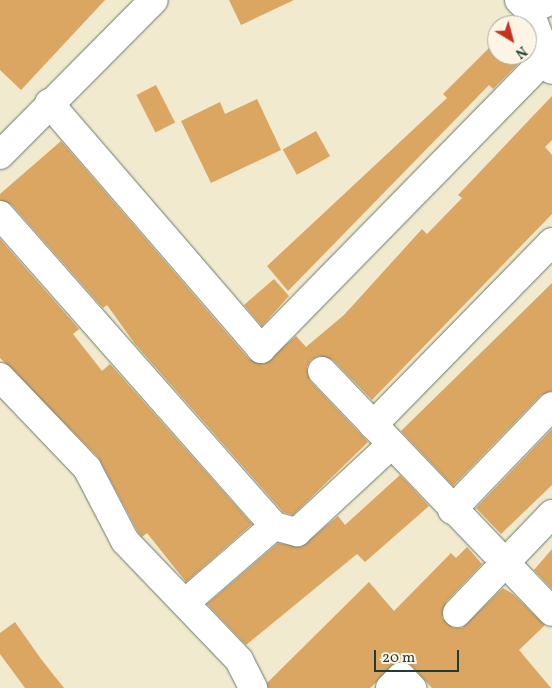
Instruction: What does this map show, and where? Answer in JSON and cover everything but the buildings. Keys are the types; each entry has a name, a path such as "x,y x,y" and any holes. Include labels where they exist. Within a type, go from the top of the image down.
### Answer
{"street":[{"path":"0,155 154,0"},
{"path":"50,103 260,349 548,64 533,3"},
{"path":"0,215 274,526 297,532 552,242"},
{"path":"322,371 452,510 552,612"},
{"path":"0,377 87,468 125,541 239,660 253,688"},
{"path":"452,510 552,406"},
{"path":"457,613 552,514"},
{"path":"185,603 274,526"},
{"path":"390,688 401,677 412,688"}]}
